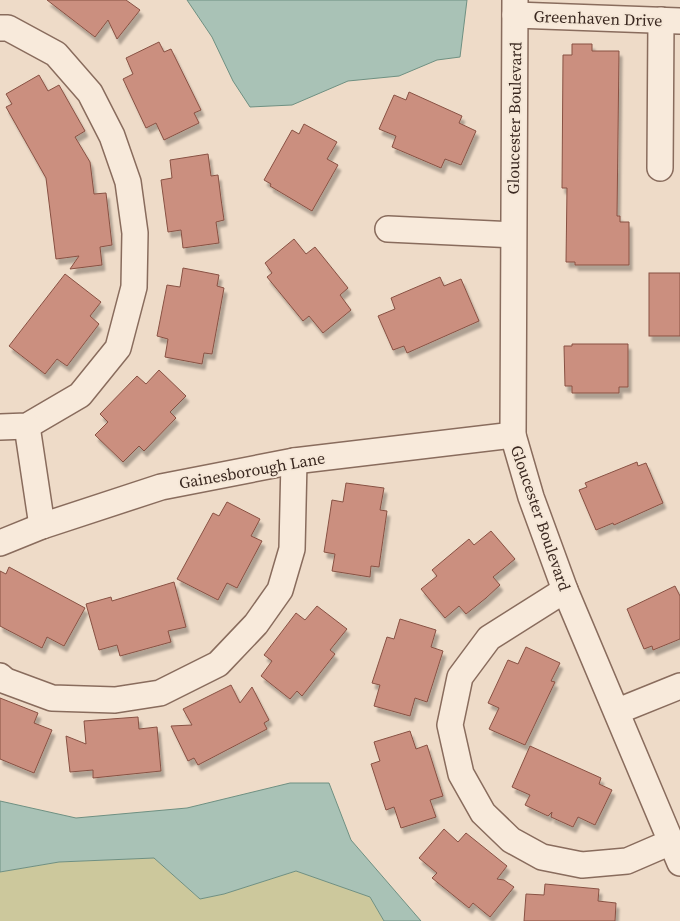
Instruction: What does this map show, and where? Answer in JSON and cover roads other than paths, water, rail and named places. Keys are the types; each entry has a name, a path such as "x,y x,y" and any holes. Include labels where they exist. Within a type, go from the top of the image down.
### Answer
{"street":[{"name":"Greenhaven Drive","path":"515,8 670,20"},
{"name":"Gloucester Boulevard","path":"515,8 513,435 531,497 565,590 618,711 676,852"},
{"path":"660,168 670,20"},
{"path":"0,28 8,28 56,54 90,93 112,136 128,182 136,233 134,287 118,348 80,395 27,426 0,427"},
{"path":"388,229 513,234"},
{"path":"27,426 42,526"},
{"name":"Gainesborough Lane","path":"0,543 42,526 161,486 294,461 513,435"},
{"path":"0,676 6,681 52,698 115,700 160,693 218,664 256,624 280,590 292,549 294,461"},
{"path":"565,590 489,638 460,677 450,725 461,774 483,813 511,840 542,857 582,865 626,861 676,852"},
{"path":"618,711 680,686"}]}
